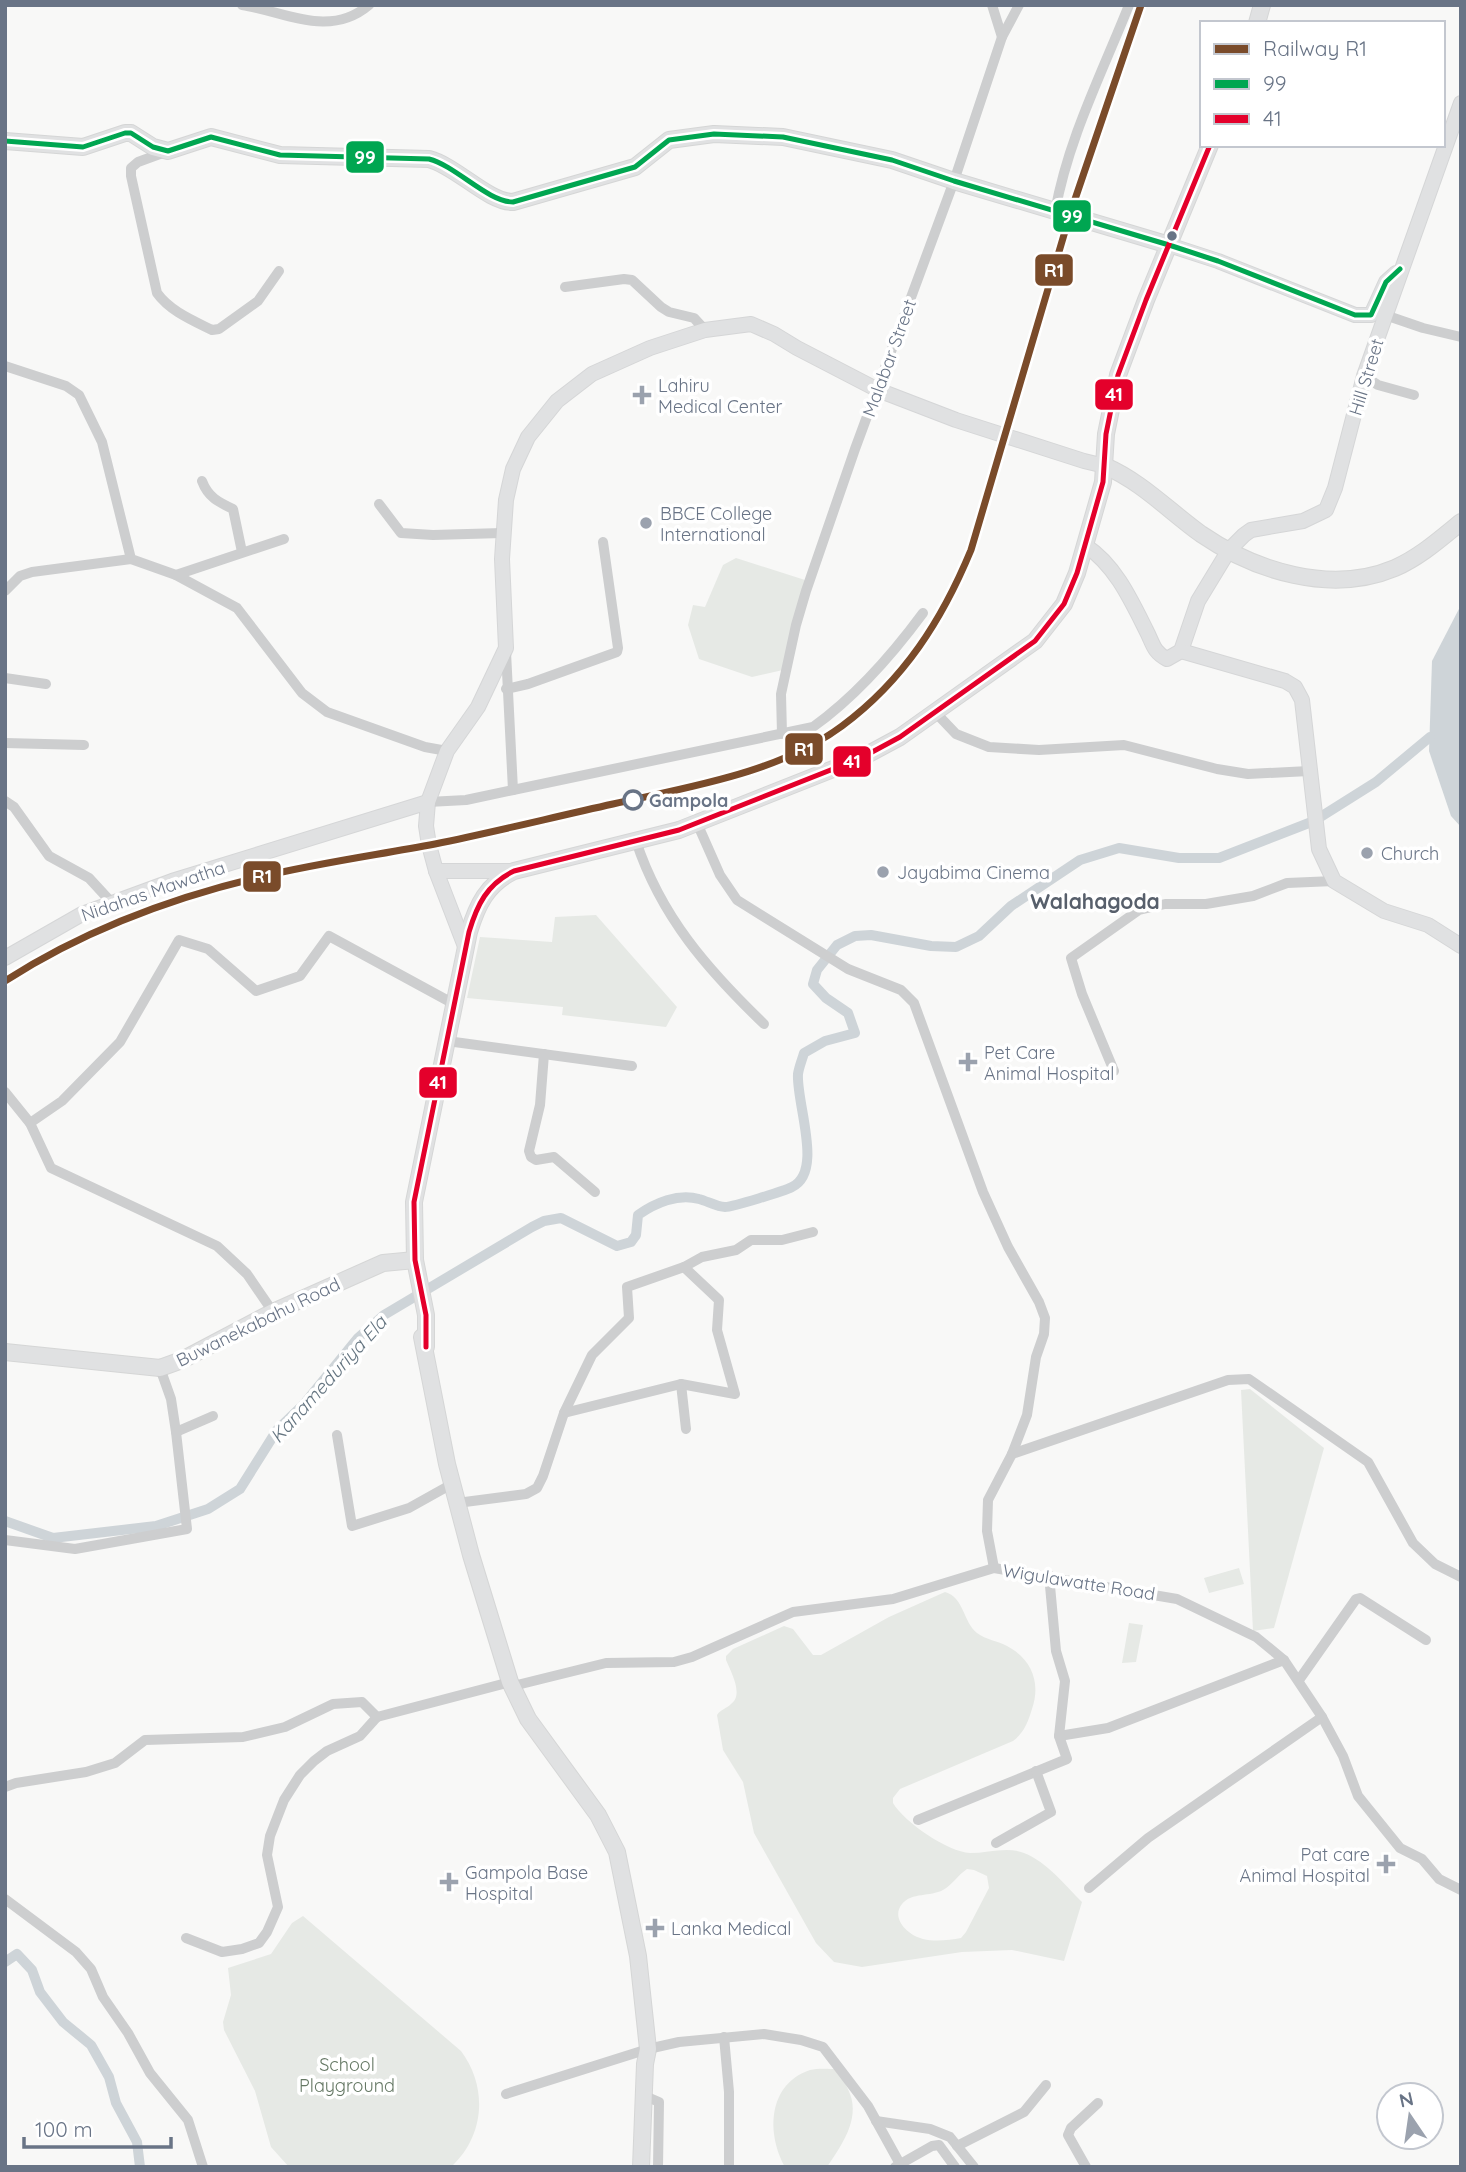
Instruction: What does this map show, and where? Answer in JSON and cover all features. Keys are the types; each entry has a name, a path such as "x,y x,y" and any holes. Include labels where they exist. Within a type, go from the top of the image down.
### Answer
{"main road":[{"path":"5,141 83,147 125,133 138,136 153,147 168,151 211,137 280,155 429,159 506,202 513,202 628,169 640,164 662,143 669,140 714,134 783,136 892,160 1169,245"},
{"path":"641,2167 648,2049 638,1956 617,1852 598,1815 528,1719 512,1684 471,1555 452,1484 435,1408 405,1220 414,1202 473,920 480,901 498,881 514,871 697,823 877,751 1016,656 1043,632 1070,592 1086,547 1102,490 1104,446 1118,375 1141,310 1209,147"},
{"path":"1105,466 1129,477 1198,531 1229,550 1285,573 1318,578 1354,578 1383,572 1403,564 1438,542 1461,522"},
{"name":"Buwanekabahu Road","path":"5,1352 160,1368 182,1360 273,1312 383,1263 392,1254 411,1261"}],"street":[{"path":"242,5 296,20 332,21 358,14 369,5"},
{"path":"992,5 1002,37"},
{"name":"Malabar Street","path":"782,734 780,711 784,682 806,591 855,449 954,181 1002,37 1018,5"},
{"path":"1055,212 1061,177 1092,91 1129,5"},
{"name":"Hill Street","path":"1229,550 1251,530 1303,522 1326,510 1335,488 1364,376 1461,103"},
{"path":"168,151 138,162 131,168 157,293 162,300 212,330 219,329 258,300 279,271"},
{"path":"1169,245 1218,261 1355,316 1371,315 1386,282 1400,270"},
{"path":"565,287 632,280 661,307 669,312 694,318 705,330"},
{"path":"1385,315 1461,337"},
{"path":"513,790 506,689 502,533 513,469 528,437 557,401 593,374 650,348 705,330 751,324 878,390 975,426 1105,466"},
{"path":"5,366 66,386 79,396 102,442 131,559"},
{"path":"1364,376 1378,385 1413,395"},
{"path":"202,481 206,492 233,509 242,552"},
{"path":"379,504 401,533 502,533"},
{"path":"176,575 284,539"},
{"path":"506,689 528,684 617,652 603,542"},
{"path":"1086,547 1112,569 1156,653 1167,659 1181,650 1198,601 1229,550"},
{"path":"5,591 20,576 32,572 131,559 176,575 237,608 302,693 327,712 425,747 447,751"},
{"path":"428,802 466,800 813,727 828,716 895,650 923,613"},
{"path":"466,949 436,872 426,826 428,802 447,751 478,707 506,648"},
{"path":"1181,650 1285,681 1296,687 1302,700 1319,849 1334,881"},
{"path":"5,678 46,684"},
{"path":"936,713 956,734 989,747 1039,750 1124,745 1217,769 1248,774 1309,771"},
{"path":"5,743 84,745"},
{"path":"5,801 14,807 48,856 89,878 112,903"},
{"name":"Nidahas Mawatha","path":"5,958 82,914 172,881 428,802"},
{"path":"697,823 720,875 737,900 844,966 901,990 914,1003 983,1192 1008,1247 1039,1302 1045,1318 1044,1334 1036,1357 1027,1415 1012,1454 988,1500 987,1531 994,1568"},
{"path":"636,841 651,882 684,935 726,987 764,1024"},
{"path":"436,872 514,871"},
{"path":"1114,1071 1082,994 1072,958 1139,910 1165,904 1206,904 1253,896 1287,883 1334,881 1384,911 1428,925 1461,946"},
{"path":"30,1123 62,1101 120,1042 179,940 208,949 256,991 300,976 330,936 454,1004"},
{"path":"447,1041 632,1066"},
{"path":"544,1054 540,1105 529,1151 531,1157 536,1160 554,1157 595,1192"},
{"path":"5,1092 30,1123 51,1168 217,1246 247,1274 273,1312"},
{"path":"457,1503 526,1494 537,1488 564,1413 592,1354 629,1318 627,1287 684,1267 702,1257 736,1250 751,1240 782,1241 813,1232"},
{"path":"564,1413 681,1384 735,1394 718,1330 719,1300 684,1267"},
{"path":"5,1540 75,1549 187,1529 171,1399 160,1368"},
{"path":"1012,1454 1228,1380 1249,1379 1368,1462 1413,1542 1434,1564 1461,1577"},
{"path":"681,1384 686,1429"},
{"path":"176,1432 213,1416"},
{"path":"337,1435 352,1526 409,1508 452,1484"},
{"name":"Wigulawatte Road","path":"377,1717 606,1663 674,1662 692,1657 793,1612 893,1599 994,1568 1049,1576 1177,1599 1256,1637 1284,1660 1299,1680 1343,1756 1358,1796 1400,1848 1422,1859 1439,1879 1461,1890"},
{"path":"918,1820 1067,1759 1059,1736 1065,1681 1056,1651 1049,1576"},
{"path":"1299,1680 1356,1599 1360,1598 1426,1640"},
{"path":"1059,1736 1108,1728 1284,1660"},
{"path":"5,1787 86,1772 116,1763 145,1740 243,1737 285,1727 333,1704 362,1702 377,1717 360,1736 327,1751 314,1761 300,1775 284,1800 270,1836 267,1855 278,1907 259,1943 222,1952 186,1938"},
{"path":"1089,1888 1148,1838 1322,1717"},
{"path":"996,1843 1051,1812 1037,1771"},
{"path":"5,1899 76,1952 91,1969 103,1997 128,2033 150,2073 188,2120 202,2167"},
{"path":"506,2094 648,2049 724,2037 764,2034 801,2040 823,2047 868,2106 897,2165 932,2146 939,2145 955,2167"},
{"path":"724,2037 729,2092 729,2167"},
{"path":"957,2146 1024,2112 1046,2085"},
{"path":"645,2096 659,2102 658,2167"},
{"path":"1086,2167 1068,2135 1071,2128 1098,2103"},
{"path":"876,2121 930,2129 950,2137 974,2167"}],"green space":[{"path":"736,558 805,580 783,670 752,677 699,659 688,625 693,605 705,607 723,565"},
{"path":"596,915 677,1007 666,1027 562,1015 563,1007 467,998 480,937 552,942 555,917"},
{"path":"1250,1389 1324,1448 1274,1628 1253,1631 1241,1390"},
{"path":"1239,1568 1244,1584 1209,1593 1204,1578"},
{"path":"945,1592 960,1604 977,1633 1016,1651 1028,1665 1035,1681 1035,1699 1027,1723 1017,1738 900,1789 893,1798 893,1803 916,1827 950,1847 970,1853 1018,1851 1032,1857 1055,1874 1082,1902 1064,1961 1012,1950 962,1952 862,1967 834,1962 816,1943 754,1833 743,1782 723,1750 717,1715 735,1700 736,1695 726,1656 733,1649 784,1626 793,1629 813,1655 821,1655 889,1617","holes":["967,1869 987,1876 989,1888 961,1938 937,1941 923,1939 907,1931 898,1915 906,1900 943,1890"]},
{"path":"1129,1623 1143,1625 1136,1662 1122,1663"},
{"name":"School Playground","path":"303,1916 461,2051 470,2065 479,2095 479,2111 471,2141 451,2167 289,2167 271,2147 255,2091 224,2030 223,2022 231,1995 228,1968 271,1954 292,1923"},
{"path":"837,2069 849,2091 853,2113 843,2142 827,2167 785,2167 779,2154 773,2125 779,2098 786,2086 810,2070"}],"shaded area":[{"path":"1461,605 1461,827 1451,816 1429,751 1432,661"}],"waterway":[{"name":"Kanameduriya Ela","path":"5,1521 53,1538 156,1526 208,1509 240,1489 277,1430 305,1403 358,1338 384,1315 532,1227 544,1221 561,1218 617,1246 631,1242 636,1235 638,1215 667,1200 691,1197 725,1207 792,1187 801,1179 806,1167 806,1136 798,1087 798,1074 804,1053 825,1041 855,1033 848,1013 826,998 813,984 817,970 837,945 855,936 871,935 931,946 956,947 979,936 1011,906 1080,860 1119,848 1179,858 1219,858 1314,821 1376,782 1430,737"},
{"name":"Kanameduriya Ela","path":"5,1962 17,1954 32,1970 40,1992 63,2022 91,2045 109,2077 116,2103 137,2142 140,2167"}],"rail line":[{"name":"R1","path":"5,981 65,947 128,918 227,885 304,867 479,835 702,784 762,767 817,742 864,708 884,689 919,647 947,601 971,550 1071,211 1141,5"}],"transit line":[{"name":"99","path":"5,141 83,147 131,133 153,147 168,151 211,137 280,155 429,159 493,196 513,202 635,167 669,140 714,134 783,137 892,160 1169,245 1218,261 1355,315 1371,315 1386,282 1400,269"},
{"name":"41","path":"426,1347 426,1315 415,1260 414,1202 469,932 484,896 497,882 514,871 679,830 861,758 900,737 1035,641 1064,604 1077,573 1103,482 1106,434 1118,375 1209,147"}],"place":[{"name":"Lahiru Medical Center","path":"642,395"},
{"name":"BBCE College International","path":"646,523"},
{"name":"Gampola","path":"633,800"},
{"name":"Church","path":"1367,853"},
{"name":"Jayabima Cinema","path":"883,872"},
{"name":"Pet Care Animal Hospital","path":"968,1062"},
{"name":"Pat care Animal Hospital","path":"1386,1864"},
{"name":"Gampola Base Hospital","path":"449,1882"},
{"name":"Lanka Medical","path":"655,1928"}],"district":[{"name":"Walahagoda","path":"1095,901"}]}
